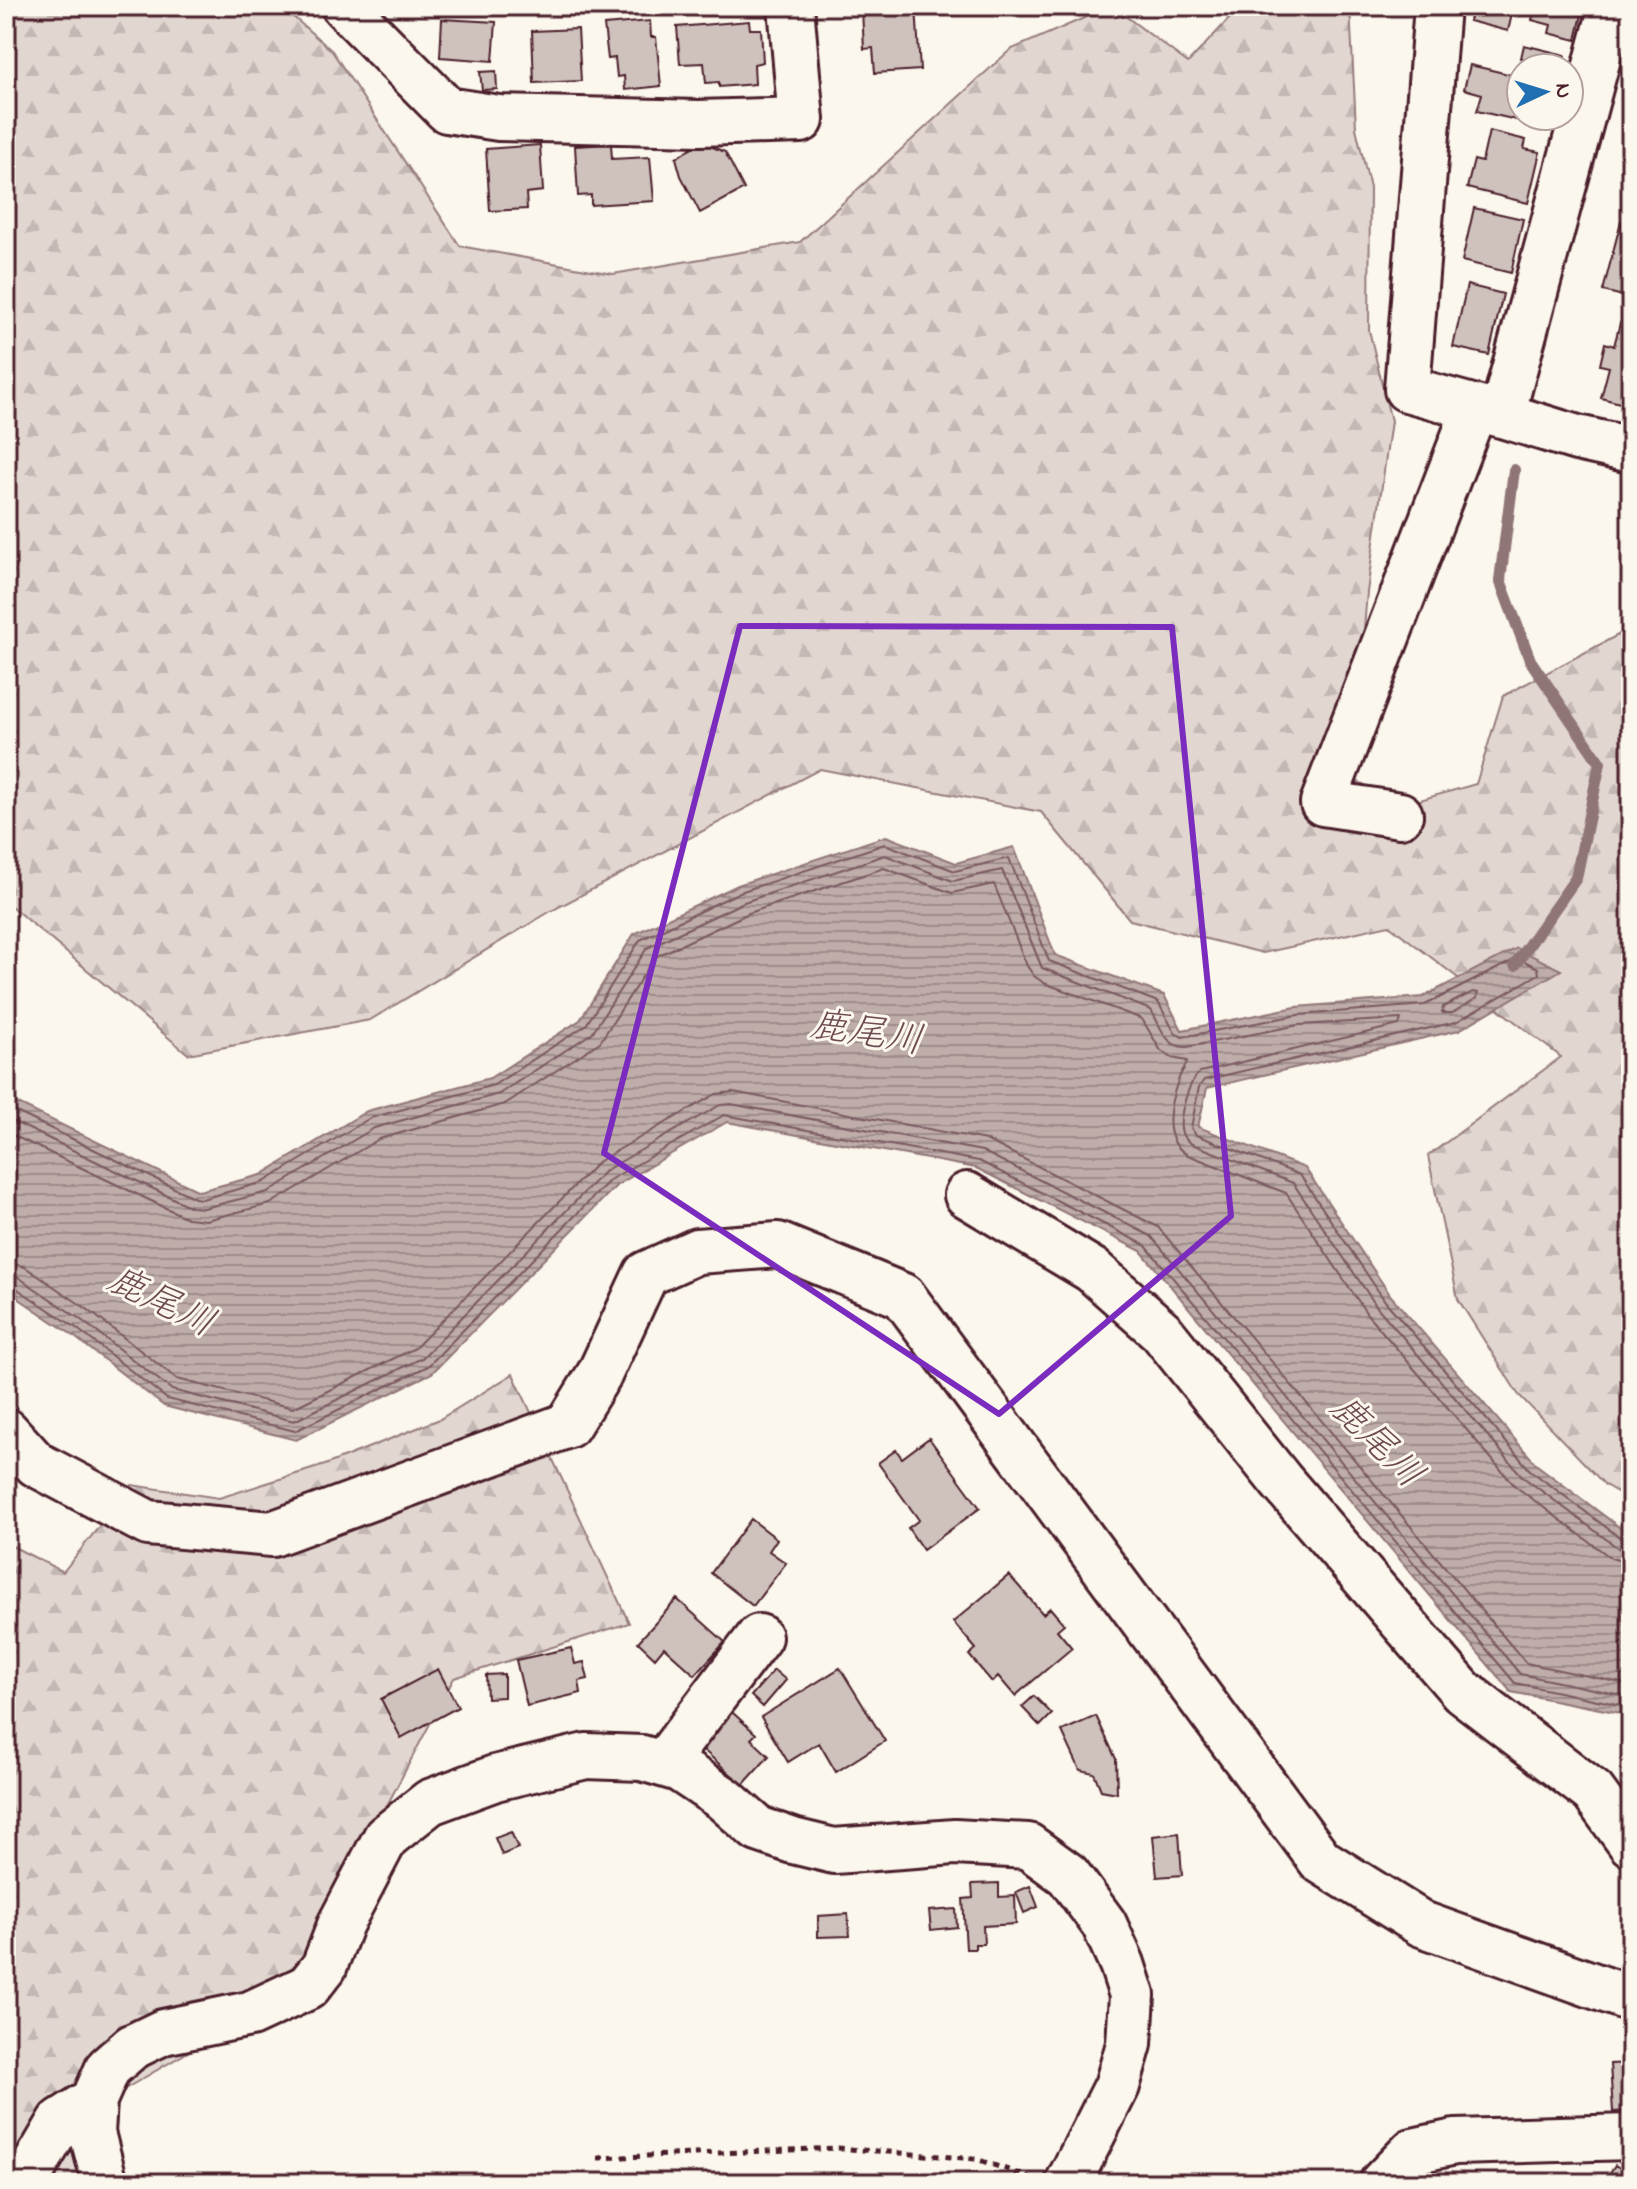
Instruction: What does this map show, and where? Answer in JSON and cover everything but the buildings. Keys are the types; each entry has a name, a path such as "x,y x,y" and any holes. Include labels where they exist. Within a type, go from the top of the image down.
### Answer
{"street":[{"path":"344,6 447,110 499,118 699,123 801,120 791,6"},
{"path":"1437,6 1407,389 1577,438 1631,450"},
{"path":"1400,815 1323,803 1489,411 1612,6"},
{"path":"967,1195 1092,1270 1161,1331 1281,1481 1462,1691 1593,1792 1631,1844"},
{"path":"6,1431 36,1464 148,1523 272,1534 568,1425 600,1373 646,1274 697,1251 778,1245 903,1296 1145,1619 1321,1861 1422,1924 1631,1999"},
{"path":"663,1764 759,1637"},
{"path":"105,2183 92,2133 94,2100 108,2068 132,2047 163,2032 250,2014 308,1987 324,1967 341,1923 386,1837 430,1802 495,1778 586,1756 642,1758 679,1769 724,1799 758,1829 793,1841 834,1851 955,1842 1028,1846 1068,1875 1104,1924 1132,1995 1129,2044 1117,2086 1050,2181"},
{"path":"10,2183 31,2172 61,2121 94,2100"},
{"path":"1382,2183 1413,2151 1455,2142 1631,2137"}],"path":[{"path":"598,2158 838,2148 976,2159 1050,2181"}],"highlighted area":[{"path":"740,626 1172,627 1231,1216 999,1414 604,1153"}],"green space":[{"path":"6,6 281,6 332,51 460,246 613,274 800,242 1010,50 1112,6 1188,63 1241,6 1350,7 1356,128 1370,188 1369,330 1391,421 1367,592 1352,779 1406,804 1476,784 1503,696 1631,628 1631,1500 1605,1485 1518,1394 1458,1299 1428,1156 1561,1057 1389,925 1263,953 1130,920 1041,812 820,769 551,911 370,1020 188,1054 6,902"},
{"path":"513,1374 629,1623 454,1678 313,1946 239,2022 118,2093 113,2183 6,2183 6,1543 63,1572 132,1485 219,1498 325,1465 440,1419"}],"water":[{"name":"鹿尾川","path":"886,836 956,863 1014,847 1055,955 1164,995 1182,1030 1296,1007 1423,997 1517,948 1561,970 1459,1030 1207,1088 1198,1127 1305,1168 1391,1296 1537,1465 1631,1536 1631,1715 1511,1692 1141,1251 976,1168 727,1122 617,1185 432,1373 296,1440 164,1406 71,1334 6,1290 6,1098 199,1191 261,1175 367,1111 490,1078 580,1020 634,934 738,885"}],"waterway":[{"path":"1514,470 1500,580 1530,660 1600,763 1576,878 1515,965"}]}
